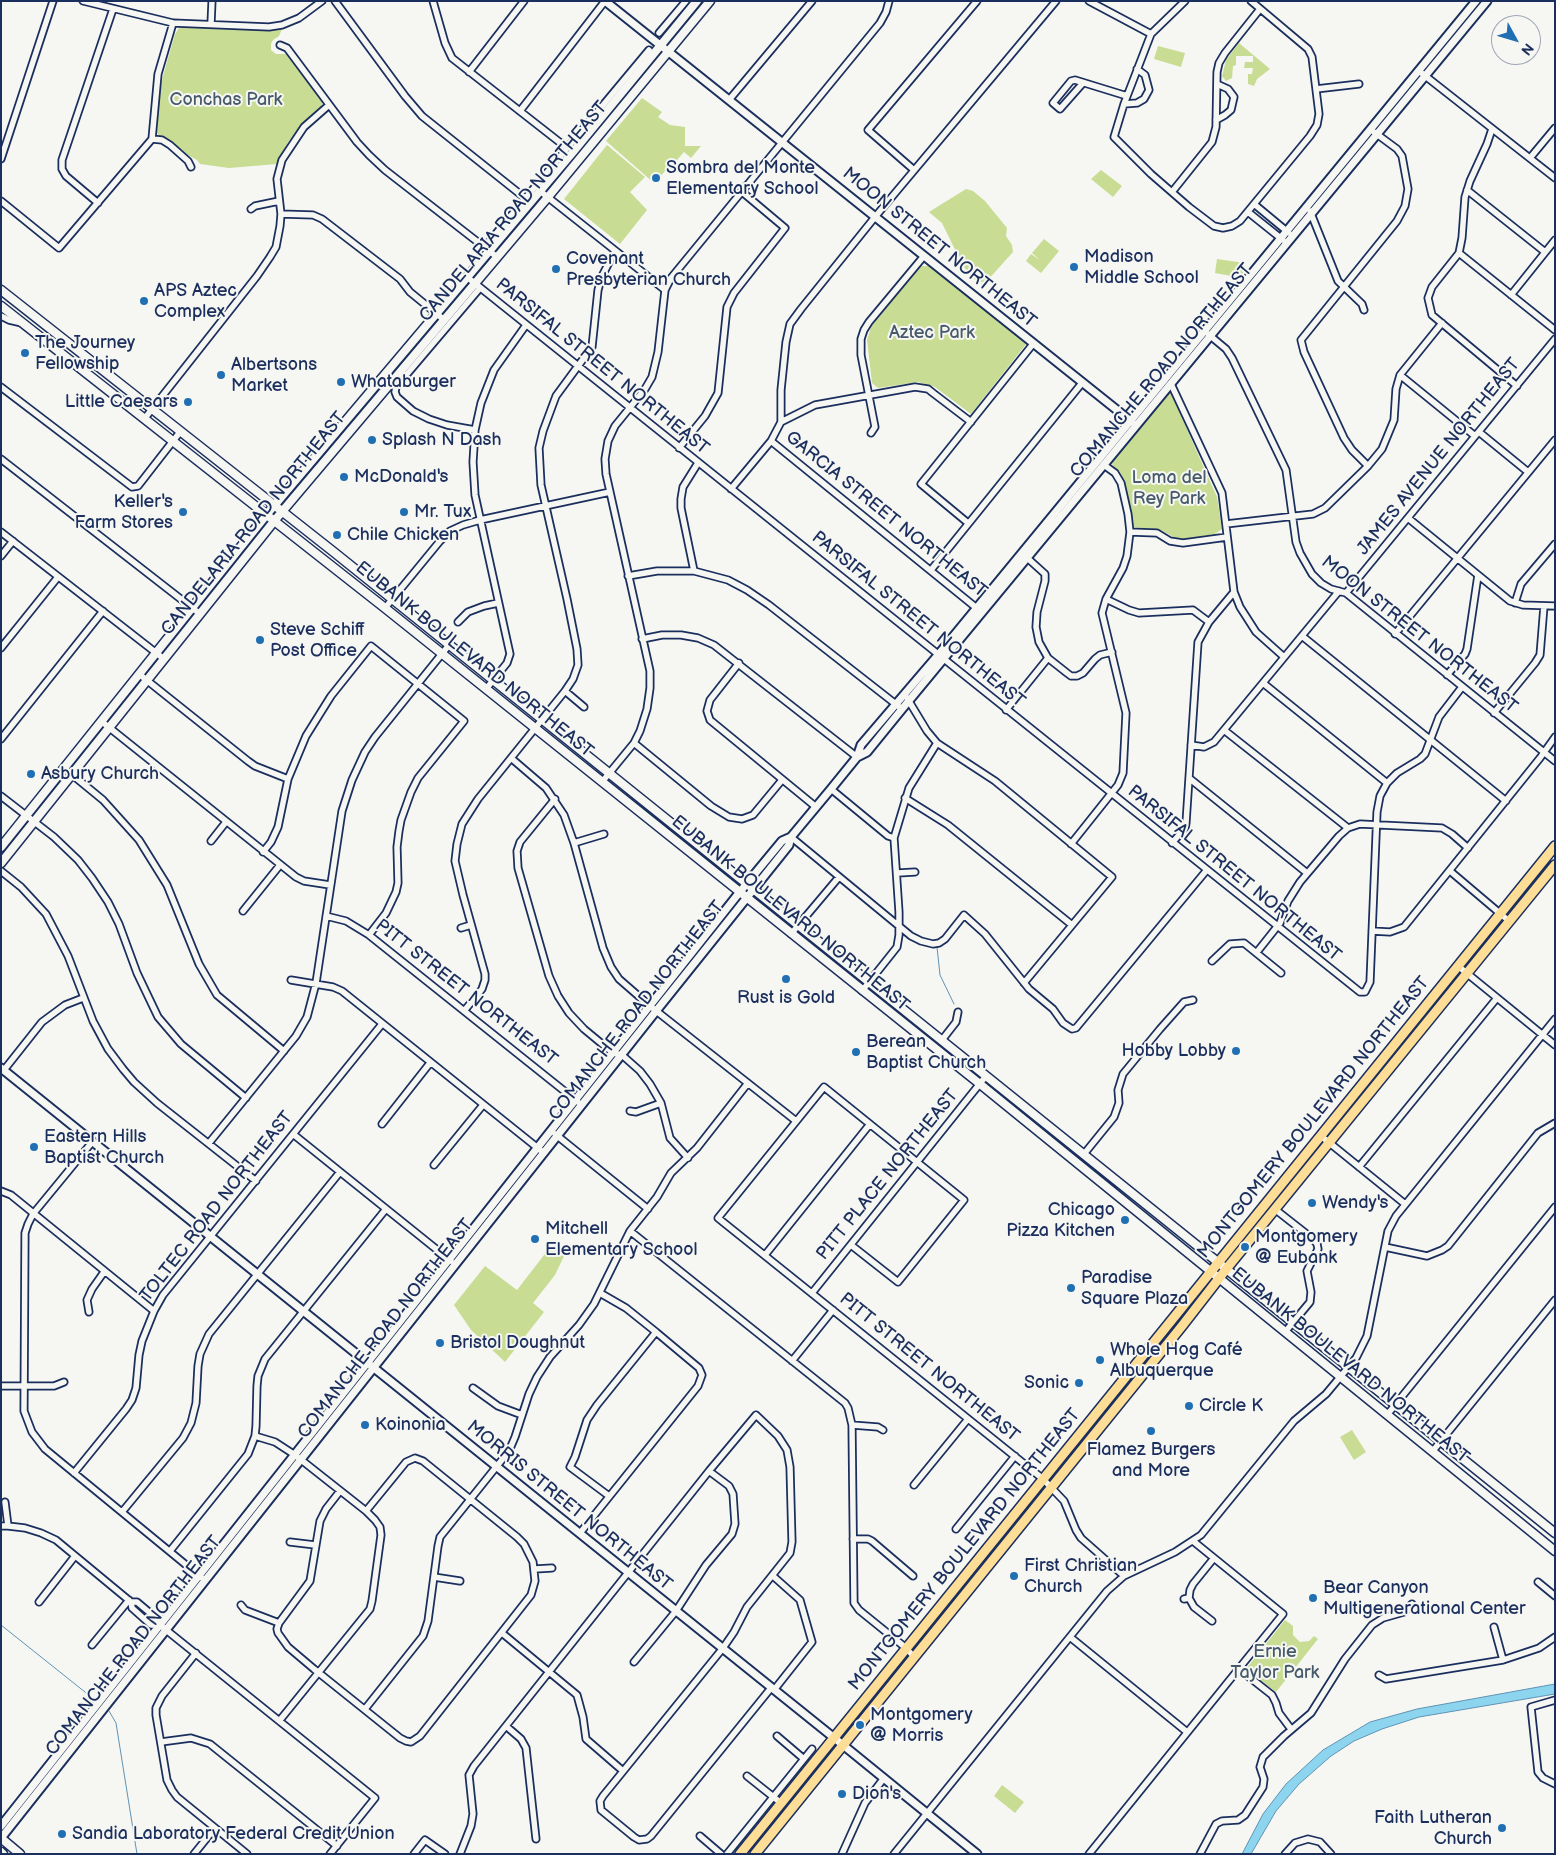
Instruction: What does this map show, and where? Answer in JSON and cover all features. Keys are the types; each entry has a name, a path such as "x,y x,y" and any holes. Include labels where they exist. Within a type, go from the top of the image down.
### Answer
{"main road":[{"name":"CANDELARIA ROAD NORTHEAST","path":"1,847 274,505 467,277 486,250 540,190 662,46 697,1"},
{"name":"CANDELARIA ROAD NORTHEAST","path":"1,863 282,511 443,319 477,285 497,258 710,1"},
{"name":"EUBANK BOULEVARD NORTHEAST","path":"2,293 282,511 494,680 1555,1533"},
{"name":"EUBANK BOULEVARD NORTHEAST","path":"1,306 275,520 980,1084 1555,1551"},
{"name":"MONTGOMERY BOULEVARD NORTHEAST","path":"740,1854 1555,846"},
{"name":"MONTGOMERY BOULEVARD NORTHEAST","path":"755,1854 1227,1268 1555,865"},
{"path":"1276,1210 1273,1204 1291,1180 1290,1174"},
{"path":"1,1838 20,1854"}],"street":[{"path":"1,159 52,1"},
{"path":"83,1 173,23 270,27 282,25 299,18 322,1"},
{"path":"211,24 212,1"},
{"path":"335,1 422,116 525,198"},
{"path":"433,1 445,43 452,58 568,148"},
{"path":"469,72 524,1"},
{"path":"520,111 605,1"},
{"name":"MOON STREET NORTHEAST","path":"605,1 1136,426"},
{"path":"659,34 686,1"},
{"path":"729,100 812,1"},
{"path":"602,782 634,743 645,717 650,688 650,672 610,492 606,467 608,441 615,426 645,389 652,377 656,363 665,290 680,266 880,23 889,1"},
{"path":"914,170 868,130 977,1"},
{"path":"730,489 771,441 782,422 781,390 786,342 790,324 875,217 1056,1"},
{"path":"1089,1 1151,34"},
{"path":"1184,1 1151,34 1124,104 1114,138 1150,174 1214,226 1223,228 1232,226 1240,221 1248,212 1315,129 1319,114 1312,57 1308,49 1251,1"},
{"name":"COMANCHE ROAD NORTHEAST","path":"1422,74 1476,1"},
{"name":"COMANCHE ROAD NORTHEAST","path":"1101,462 1136,426 1293,236 1309,210 1422,74 1487,1"},
{"path":"98,203 66,176 62,169 62,160 113,9"},
{"path":"1172,192 1212,142 1215,135 1217,72 1222,58 1260,9"},
{"path":"1,201 59,248 152,139 158,74 173,23"},
{"name":"PARSIFAL STREET NORTHEAST","path":"280,45 287,48 357,142 385,170 497,258"},
{"path":"486,250 525,198 649,50"},
{"path":"1124,104 1137,103 1144,99 1149,90 1145,75 1137,69"},
{"path":"1422,74 1555,178"},
{"path":"1083,83 1060,109 1053,103 1071,80 1083,83 1127,96"},
{"path":"1216,120 1225,116 1231,110 1234,97 1228,89 1217,84"},
{"path":"1316,89 1359,84"},
{"path":"145,418 261,270 276,246 281,214 277,179 282,160 304,127 329,104"},
{"path":"1530,158 1555,128"},
{"path":"1492,129 1467,190 1464,202 1462,238 1458,253 1429,293 1430,309 1432,315 1517,386"},
{"path":"1368,466 1352,450 1344,438 1301,346 1301,340 1397,222 1405,206 1408,190 1402,156 1397,149 1374,132"},
{"path":"152,139 162,140 170,144 188,161 191,168"},
{"path":"540,190 665,290"},
{"path":"1467,190 1546,252"},
{"path":"679,448 705,416 718,393 728,307 734,293 785,228 741,191"},
{"path":"251,209 255,206 279,201"},
{"path":"1254,204 1293,236"},
{"path":"1309,210 1334,274 1343,286 1362,304 1364,310"},
{"name":"COMANCHE ROAD NORTHEAST","path":"857,757 867,752 910,700 941,657 1101,462 1130,421 1286,230 1309,210"},
{"path":"1248,212 1287,243"},
{"path":"281,214 313,215 322,219 400,279 410,292 443,319"},
{"path":"1511,295 1555,240"},
{"path":"464,1011 482,989 485,980 483,964 455,861 462,824 468,812 565,691 576,673 578,657 541,485 540,448 543,431 556,396 592,347 598,290 602,276 615,251"},
{"path":"1458,253 1555,330"},
{"path":"871,433 875,427 860,346 864,330 924,256"},
{"name":"PARSIFAL STREET NORTHEAST","path":"467,277 1351,987 1360,992 1364,992 1370,982 1372,931"},
{"path":"475,430 448,426 412,411 401,401 395,392 396,387 477,285"},
{"path":"1,316 23,324"},
{"path":"1226,524 1313,514 1325,508 1368,466 1382,449 1391,429 1395,410 1396,389 1400,375 1442,323"},
{"path":"486,689 507,663 510,654 480,520 473,462 475,430 481,403 494,370 526,324"},
{"name":"MOON STREET NORTHEAST","path":"1204,330 1232,358 1286,470 1296,542 1306,565 1321,583 1346,593 1555,761"},
{"name":"JAMES AVENUE NORTHEAST","path":"1346,593 1555,339"},
{"path":"968,523 921,484 1033,344"},
{"path":"1400,375 1528,472"},
{"path":"931,570 1082,383"},
{"path":"1171,384 1222,493 1234,592 1244,614 1256,632 1284,657"},
{"path":"1,387 132,487 138,486 180,432"},
{"path":"782,422 815,405 908,387 921,388 933,393 971,422"},
{"path":"1395,634 1555,440"},
{"name":"GARCIA STREET NORTHEAST","path":"771,441 979,610"},
{"path":"1,459 200,614"},
{"path":"1071,844 1118,785 1123,773 1126,713 1102,613 1106,599 1123,568 1127,556 1130,532 1121,483 1115,473 1101,462"},
{"path":"694,571 680,499 683,487 698,463"},
{"path":"385,608 440,541 450,531 463,524 610,492"},
{"path":"1408,518 1505,598 1515,603 1555,606"},
{"path":"1,532 164,659"},
{"path":"1130,532 1158,533 1170,541 1183,544 1228,537"},
{"path":"1,556 13,541"},
{"path":"1515,603 1521,584 1555,544"},
{"path":"1024,555 1045,574 1037,612 1036,627 1039,642 1048,658 1071,676 1077,676 1083,673 1094,659 1100,655 1112,652"},
{"path":"628,576 657,571 694,571 728,580 769,604 902,709"},
{"path":"1447,675 1467,649 1478,575"},
{"path":"1,648 58,577"},
{"path":"1192,745 1204,747 1214,742 1339,591"},
{"path":"1172,843 1184,828 1192,745 1196,653 1201,634 1234,592"},
{"path":"1106,599 1139,614 1192,610 1209,622"},
{"path":"458,622 468,612 498,603"},
{"path":"1494,712 1540,655 1544,606"},
{"path":"1,739 103,611"},
{"path":"642,639 672,634 698,638 714,645 857,757"},
{"path":"1302,636 1506,801"},
{"path":"209,1143 296,1036 307,1017 316,983 345,797 358,766 375,737 449,645"},
{"path":"263,852 271,842 278,827 288,779 306,736 320,713 372,646 464,721 418,778 409,798 399,831 397,847 398,883 396,892 386,913 369,935"},
{"name":"COMANCHE ROAD NORTHEAST","path":"578,1102 622,1055 653,1008 740,892 750,886 789,845 790,837 857,757 861,745 904,694 941,657"},
{"path":"1006,710 1048,658"},
{"path":"739,663 710,700 708,716 714,725 816,807"},
{"path":"139,674 248,762 288,779"},
{"path":"1262,684 1387,783"},
{"path":"1462,688 1439,717 1428,749 1420,759 1396,773 1383,790 1378,804 1372,931 1390,932 1404,927 1555,737"},
{"path":"565,691 584,707"},
{"path":"904,694 910,700 927,731 937,743 995,781 1112,877 1024,983"},
{"path":"101,721 300,880 330,885"},
{"path":"1224,730 1348,828"},
{"path":"634,743 711,806 729,817 742,818 753,814 782,780"},
{"path":"862,991 897,947 899,926 898,873 894,838 909,788 937,743"},
{"path":"511,758 535,777 555,799 568,822 607,959 614,973 625,986 796,1121 824,1086 964,1200 898,1282 851,1245"},
{"path":"64,768 121,819 150,856 171,894 204,974 217,995 284,1050"},
{"path":"1189,778 1308,873"},
{"path":"831,789 888,836 894,838"},
{"path":"1,796 35,821 78,860 101,890 119,924 137,973 165,1027 191,1053 246,1098"},
{"path":"906,798 948,825 1072,925"},
{"path":"555,799 520,842 517,851 518,868 549,976 558,996 569,1013 584,1029 613,1053 622,1055 640,1071 661,1103 670,1138 688,1158"},
{"path":"211,841 226,822"},
{"path":"1257,952 1282,919 1292,894 1339,836 1348,828 1360,824 1442,828 1468,848"},
{"path":"574,843 604,834"},
{"path":"790,837 916,939 933,944 939,943 945,939 964,915 985,934 1024,983 1053,1009 1063,1023 1072,1029 1076,1028 1206,870"},
{"path":"243,910 280,864"},
{"path":"1,871 20,887 46,914 68,956 83,998 108,1049 134,1082 157,1103 256,1181"},
{"path":"1450,871 1509,921"},
{"path":"898,873 915,872"},
{"path":"791,934 839,876"},
{"name":"COMANCHE ROAD NORTHEAST","path":"1,1838 163,1627 199,1575 374,1369 455,1265 613,1053 746,898 750,886"},
{"name":"PITT STREET NORTHEAST","path":"326,916 346,921 369,935 578,1102"},
{"path":"460,928 471,925"},
{"path":"1212,961 1226,947 1234,943 1244,944 1257,952 1282,973"},
{"path":"1458,966 1555,1045"},
{"path":"291,980 316,983 342,991 541,1151"},
{"path":"2,1069 42,1022 64,1005 83,998"},
{"path":"1360,1167 1497,998"},
{"path":"1084,1154 1114,1117 1119,1103 1118,1090 1122,1074 1184,1002 1193,1000"},
{"path":"942,1040 956,1022 958,1012"},
{"path":"894,1854 1107,1591 1124,1576 1175,1552 1193,1541 1205,1530 1294,1421 1326,1394 1361,1352 1367,1336 1391,1224 1405,1204 1555,1019"},
{"name":"TOLTEC ROAD NORTHEAST","path":"74,1473 126,1410 132,1400 136,1388 138,1355 142,1341 154,1311 172,1284 382,1024"},
{"path":"382,1124 430,1063"},
{"name":"MORRIS STREET NORTHEAST","path":"2,1069 772,1689 844,1744 977,1854"},
{"name":"PITT PLACE NORTHEAST","path":"812,1293 986,1076"},
{"path":"365,1709 423,1636 428,1621 440,1538 513,1443 528,1394 540,1372 579,1325 600,1293 630,1232 657,1197 671,1173 688,1158 748,1083"},
{"path":"630,1111 636,1112 661,1103"},
{"path":"434,1165 483,1105"},
{"name":"PITT STREET NORTHEAST","path":"796,1121 718,1218 1043,1479 1064,1501 1076,1530 1082,1538 1124,1576"},
{"path":"1385,1248 1427,1256 1448,1246 1538,1134 1555,1123"},
{"path":"766,1255 870,1124"},
{"path":"554,1133 648,1208"},
{"path":"293,1134 450,1259 455,1265"},
{"path":"1321,1136 1405,1204"},
{"path":"93,1141 33,1214 25,1233 24,1411 32,1432 45,1449 205,1581"},
{"name":"COMANCHE ROAD NORTHEAST","path":"1,1826 163,1627 205,1581 367,1364 450,1259 541,1151"},
{"path":"122,1512 187,1432 195,1412 200,1354 215,1326 340,1172"},
{"path":"1,1191 11,1195 154,1311"},
{"path":"1387,1415 1555,1207"},
{"path":"170,1551 243,1461 252,1446 255,1436 257,1386 262,1367 270,1352 386,1209"},
{"path":"1276,1210 1313,1239 1318,1249 1307,1271 1311,1292 1310,1302 1285,1332"},
{"path":"630,1232 845,1403 851,1415 852,1425 854,1603 859,1610 906,1648 914,1658"},
{"path":"89,1312 87,1300 92,1288 104,1272"},
{"path":"580,1533 698,1386 702,1375 699,1368 656,1332 626,1308 600,1293"},
{"path":"1432,1452 1555,1300"},
{"path":"792,1361 833,1310"},
{"path":"609,1496 570,1467 587,1420 656,1332"},
{"path":"1,1386 54,1386 64,1382"},
{"path":"473,1388 498,1406 522,1415"},
{"path":"460,1854 471,1826 473,1814 469,1775 474,1766 709,1471 756,1415 778,1436 787,1450 790,1466 792,1542 787,1558 747,1607 723,1648 600,1801 600,1805 605,1813 639,1840 647,1839 651,1836 812,1642 800,1600 773,1576"},
{"path":"914,1485 968,1419"},
{"path":"852,1425 878,1427 883,1430"},
{"path":"255,1436 275,1442 298,1457 366,1511 380,1527 381,1534 372,1601 366,1615 280,1720"},
{"path":"956,1528 1014,1456"},
{"path":"340,1491 326,1509 320,1521 310,1581 279,1622 278,1634 284,1643 318,1673 400,1738 411,1742 420,1736 531,1595 535,1582 534,1562 524,1544 423,1461 415,1458 406,1462 366,1511"},
{"path":"634,1662 676,1611 706,1565 732,1534 735,1524 734,1494 729,1486 709,1471"},
{"path":"5,1502 5,1526 41,1533 56,1540 130,1601 137,1602 156,1618 163,1627 375,1798 330,1854"},
{"path":"853,1539 868,1539 872,1541 913,1576"},
{"path":"1089,1854 1283,1614 1193,1541"},
{"path":"290,1542 315,1545"},
{"path":"39,1602 76,1556"},
{"path":"1212,1621 1187,1598 1193,1584 1214,1558"},
{"path":"535,1569 552,1568"},
{"path":"434,1577 460,1581"},
{"path":"1538,1582 1555,1596"},
{"path":"92,1645 130,1601"},
{"path":"241,1604 246,1610 279,1622"},
{"path":"1200,1854 1216,1824 1238,1820 1245,1815 1263,1787 1264,1779 1260,1767 1263,1757 1291,1729 1304,1720 1314,1708 1345,1659 1374,1623 1383,1618 1400,1614 1412,1604"},
{"path":"1494,1627 1503,1660"},
{"path":"502,1634 576,1695 583,1717 586,1739 623,1771"},
{"path":"1070,1637 1187,1732"},
{"path":"1379,1675 1386,1679 1503,1660 1539,1648 1555,1637"},
{"path":"196,1653 158,1702 156,1714 167,1780 172,1790 247,1854"},
{"path":"1239,1669 1272,1695 1279,1713 1291,1729"},
{"path":"1555,1700 1531,1707 1538,1772 1541,1777 1555,1784"},
{"path":"506,1726 521,1739 526,1748 536,1839"},
{"path":"776,1736 804,1759"},
{"path":"160,1742 191,1738 210,1744 337,1846"},
{"path":"729,1853 812,1749"},
{"path":"747,1776 781,1803"},
{"path":"842,1854 865,1803 884,1778"},
{"path":"194,1854 215,1828"},
{"path":"700,1836 721,1854"},
{"path":"1284,1854 1295,1843 1308,1839 1320,1842 1331,1854"},
{"path":"414,1854 425,1840 445,1854"}],"green space":[{"name":"Conchas Park","path":"182,27 282,29 279,36 273,40 271,50 276,54 287,54 290,56 322,99 322,104 288,142 277,164 229,168 200,164 170,140 160,137 157,133 159,98 163,76 175,34"},
{"path":"1239,43 1270,69 1257,79 1254,86 1248,84 1248,74 1252,74 1253,68 1244,68 1245,62 1253,62 1253,56 1236,56 1236,65 1233,66 1232,78 1226,81 1222,76 1226,60"},
{"path":"1158,46 1185,53 1181,67 1154,59"},
{"path":"642,98 662,112 658,117 670,125 685,127 685,146 701,146 691,158 684,152 671,167 665,167 667,169 654,183 606,141"},
{"path":"607,145 645,177 630,192 647,210 620,244 564,199"},
{"path":"1101,170 1122,186 1113,197 1091,179"},
{"path":"966,189 973,191 985,201 1007,228 1006,236 1012,245 1013,252 986,282 977,282 963,266 942,223 929,212"},
{"path":"1044,239 1059,251 1041,273 1026,261 1031,254 1040,260 1032,253"},
{"path":"1217,259 1245,263 1242,278 1215,273"},
{"name":"Aztec Park","path":"920,266 929,266 1027,343 971,414 935,387 918,382 878,388 872,383 867,340 871,327"},
{"name":"Loma del Rey Park","path":"1170,391 1217,497 1222,529 1215,534 1184,539 1175,538 1161,530 1133,527 1124,482 1120,472 1113,467 1112,462"},
{"path":"551,1246 564,1256 555,1275 533,1303 544,1312 505,1362 471,1330 454,1305 485,1266 517,1290"},
{"path":"1352,1430 1366,1452 1354,1460 1340,1437"},
{"name":"Ernie Taylor Park","path":"1285,1620 1293,1626 1293,1635 1300,1642 1309,1641 1314,1636 1318,1639 1276,1692 1246,1669"},
{"path":"1002,1785 1024,1802 1015,1813 994,1796"}],"water":[{"path":"1555,1684 1555,1694 1419,1717 1382,1729 1354,1741 1331,1756 1299,1784 1276,1811 1251,1854 1242,1854 1263,1814 1286,1784 1323,1750 1370,1722 1417,1709"}],"waterway":[{"path":"937,947 940,975 954,1004"},
{"path":"1,1625 95,1700"},
{"path":"109,1711 116,1723 137,1854"}],"place":[{"name":"Sombra del Monte Elementary School","path":"656,178"},
{"name":"Madison Middle School","path":"1074,267"},
{"name":"Covenant Presbyterian Church","path":"556,269"},
{"name":"APS Aztec Complex","path":"144,301"},
{"name":"The Journey Fellowship","path":"25,353"},
{"name":"Albertsons Market","path":"221,375"},
{"name":"Whataburger","path":"341,382"},
{"name":"Little Caesars","path":"188,402"},
{"name":"Splash N Dash","path":"372,440"},
{"name":"McDonald's","path":"344,477"},
{"name":"Keller's Farm Stores","path":"183,512"},
{"name":"Mr. Tux","path":"404,512"},
{"name":"Chile Chicken","path":"337,535"},
{"name":"Steve Schiff Post Office","path":"260,640"},
{"name":"Asbury Church","path":"31,774"},
{"name":"Rust is Gold","path":"786,979"},
{"name":"Hobby Lobby","path":"1236,1051"},
{"name":"Berean Baptist Church","path":"856,1052"},
{"name":"Eastern Hills Baptist Church","path":"34,1147"},
{"name":"Wendy's","path":"1312,1203"},
{"name":"Chicago Pizza Kitchen","path":"1125,1220"},
{"name":"Mitchell Elementary School","path":"535,1239"},
{"name":"Montgomery @ Eubank","path":"1245,1247"},
{"name":"Paradise Square Plaza","path":"1071,1288"},
{"name":"Bristol Doughnut","path":"440,1343"},
{"name":"Whole Hog Café Albuquerque","path":"1100,1360"},
{"name":"Sonic","path":"1079,1383"},
{"name":"Circle K","path":"1189,1406"},
{"name":"Koinonia","path":"365,1425"},
{"name":"Flamez Burgers and More","path":"1151,1431"},
{"name":"First Christian Church","path":"1014,1576"},
{"name":"Bear Canyon Multigenerational Center","path":"1313,1598"},
{"name":"Montgomery @ Morris","path":"860,1725"},
{"name":"Dion's","path":"842,1794"},
{"name":"Faith Lutheran Church","path":"1502,1828"},
{"name":"Sandia Laboratory Federal Credit Union","path":"62,1834"}]}
